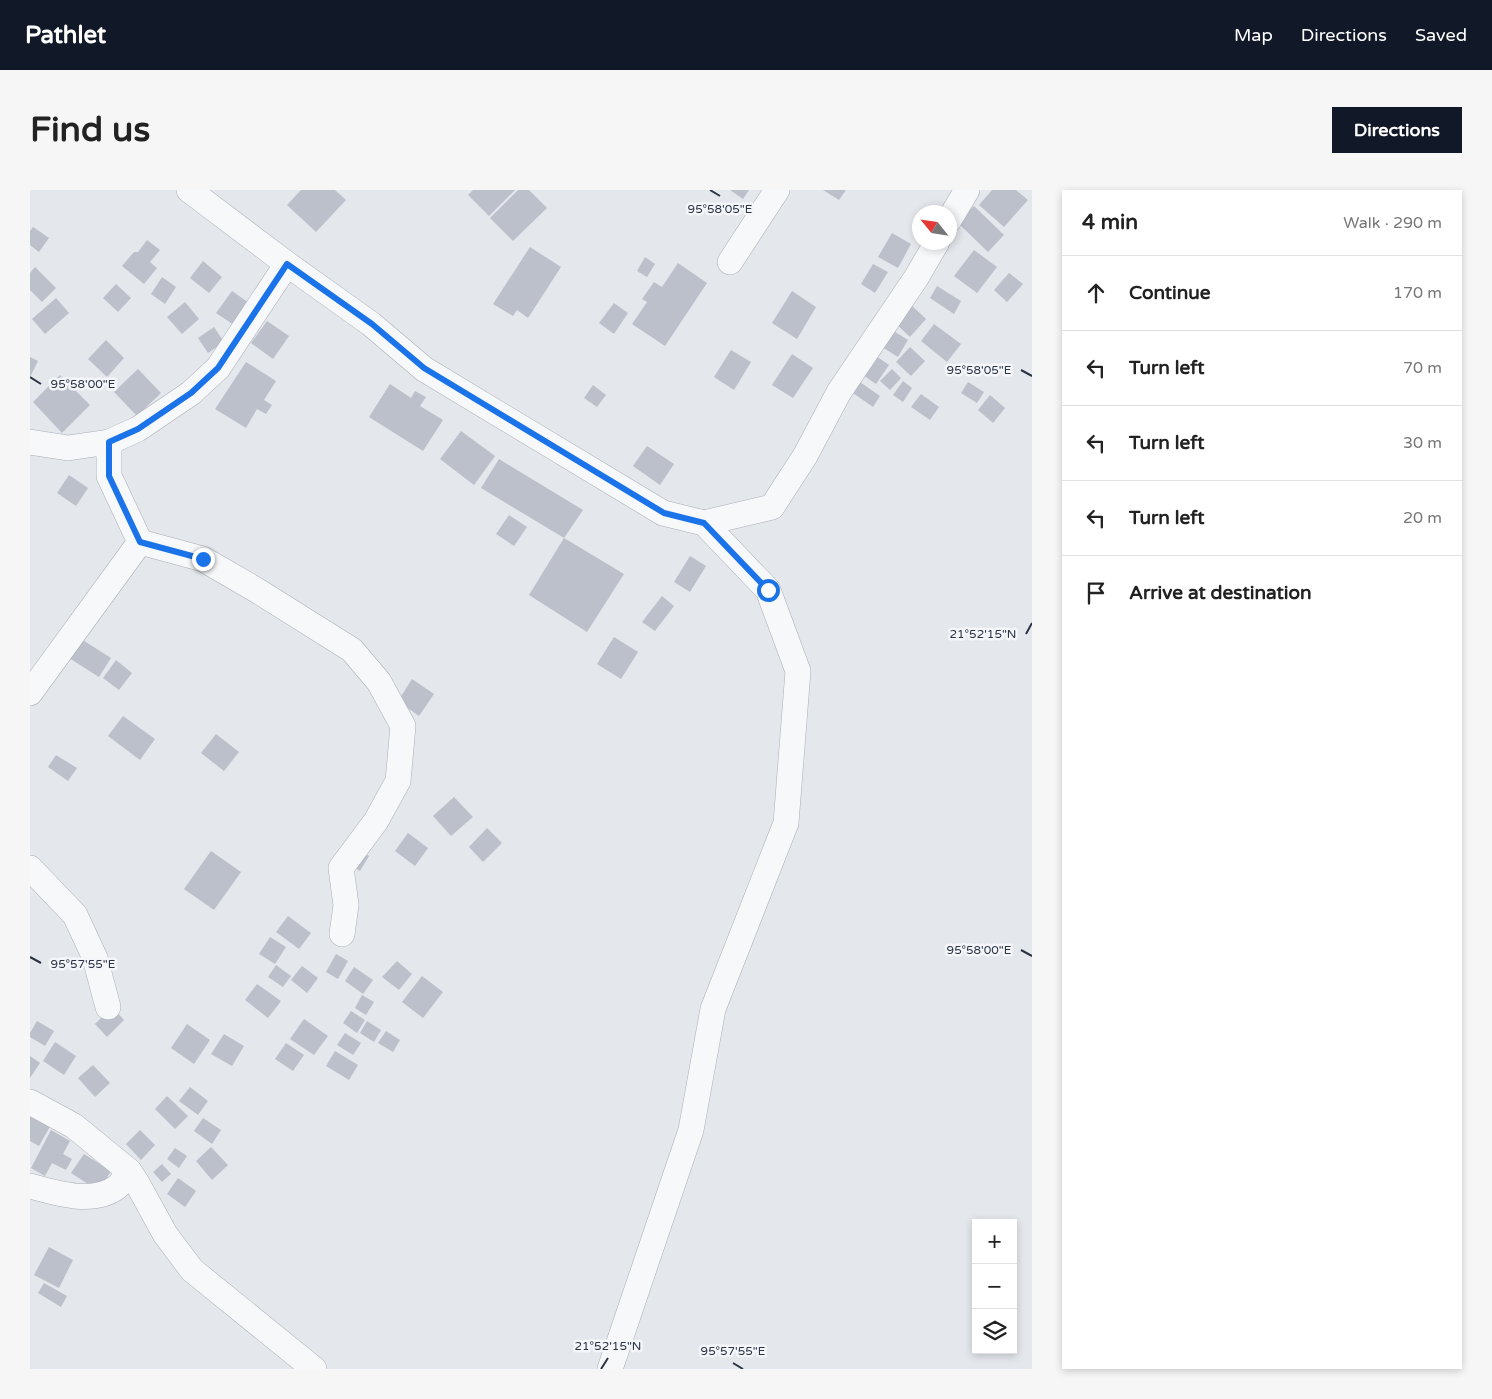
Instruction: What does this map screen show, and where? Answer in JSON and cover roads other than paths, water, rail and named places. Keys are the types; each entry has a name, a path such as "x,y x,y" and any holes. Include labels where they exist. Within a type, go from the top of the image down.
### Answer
{"street":[{"path":"188,190 287,264 372,324 424,368 664,513 704,523 772,507 806,456 839,392 916,278 932,250"},
{"path":"730,262 777,190"},
{"path":"957,208 967,190"},
{"path":"30,442 68,448 109,442 138,429 191,393 218,368 287,264"},
{"path":"109,442 109,476 140,542 203,559 352,650 379,682 403,726 398,781 376,821 341,868 346,905 342,934"},
{"path":"610,1369 691,1130 713,1009 786,823 798,670 768,590 704,523"},
{"path":"30,693 140,542"},
{"path":"30,868 75,915 95,958 108,1007"},
{"path":"30,1102 74,1126 129,1171 138,1183 165,1234 192,1270 314,1369"},
{"path":"30,1186 80,1196 105,1194 119,1186 129,1171"}]}
